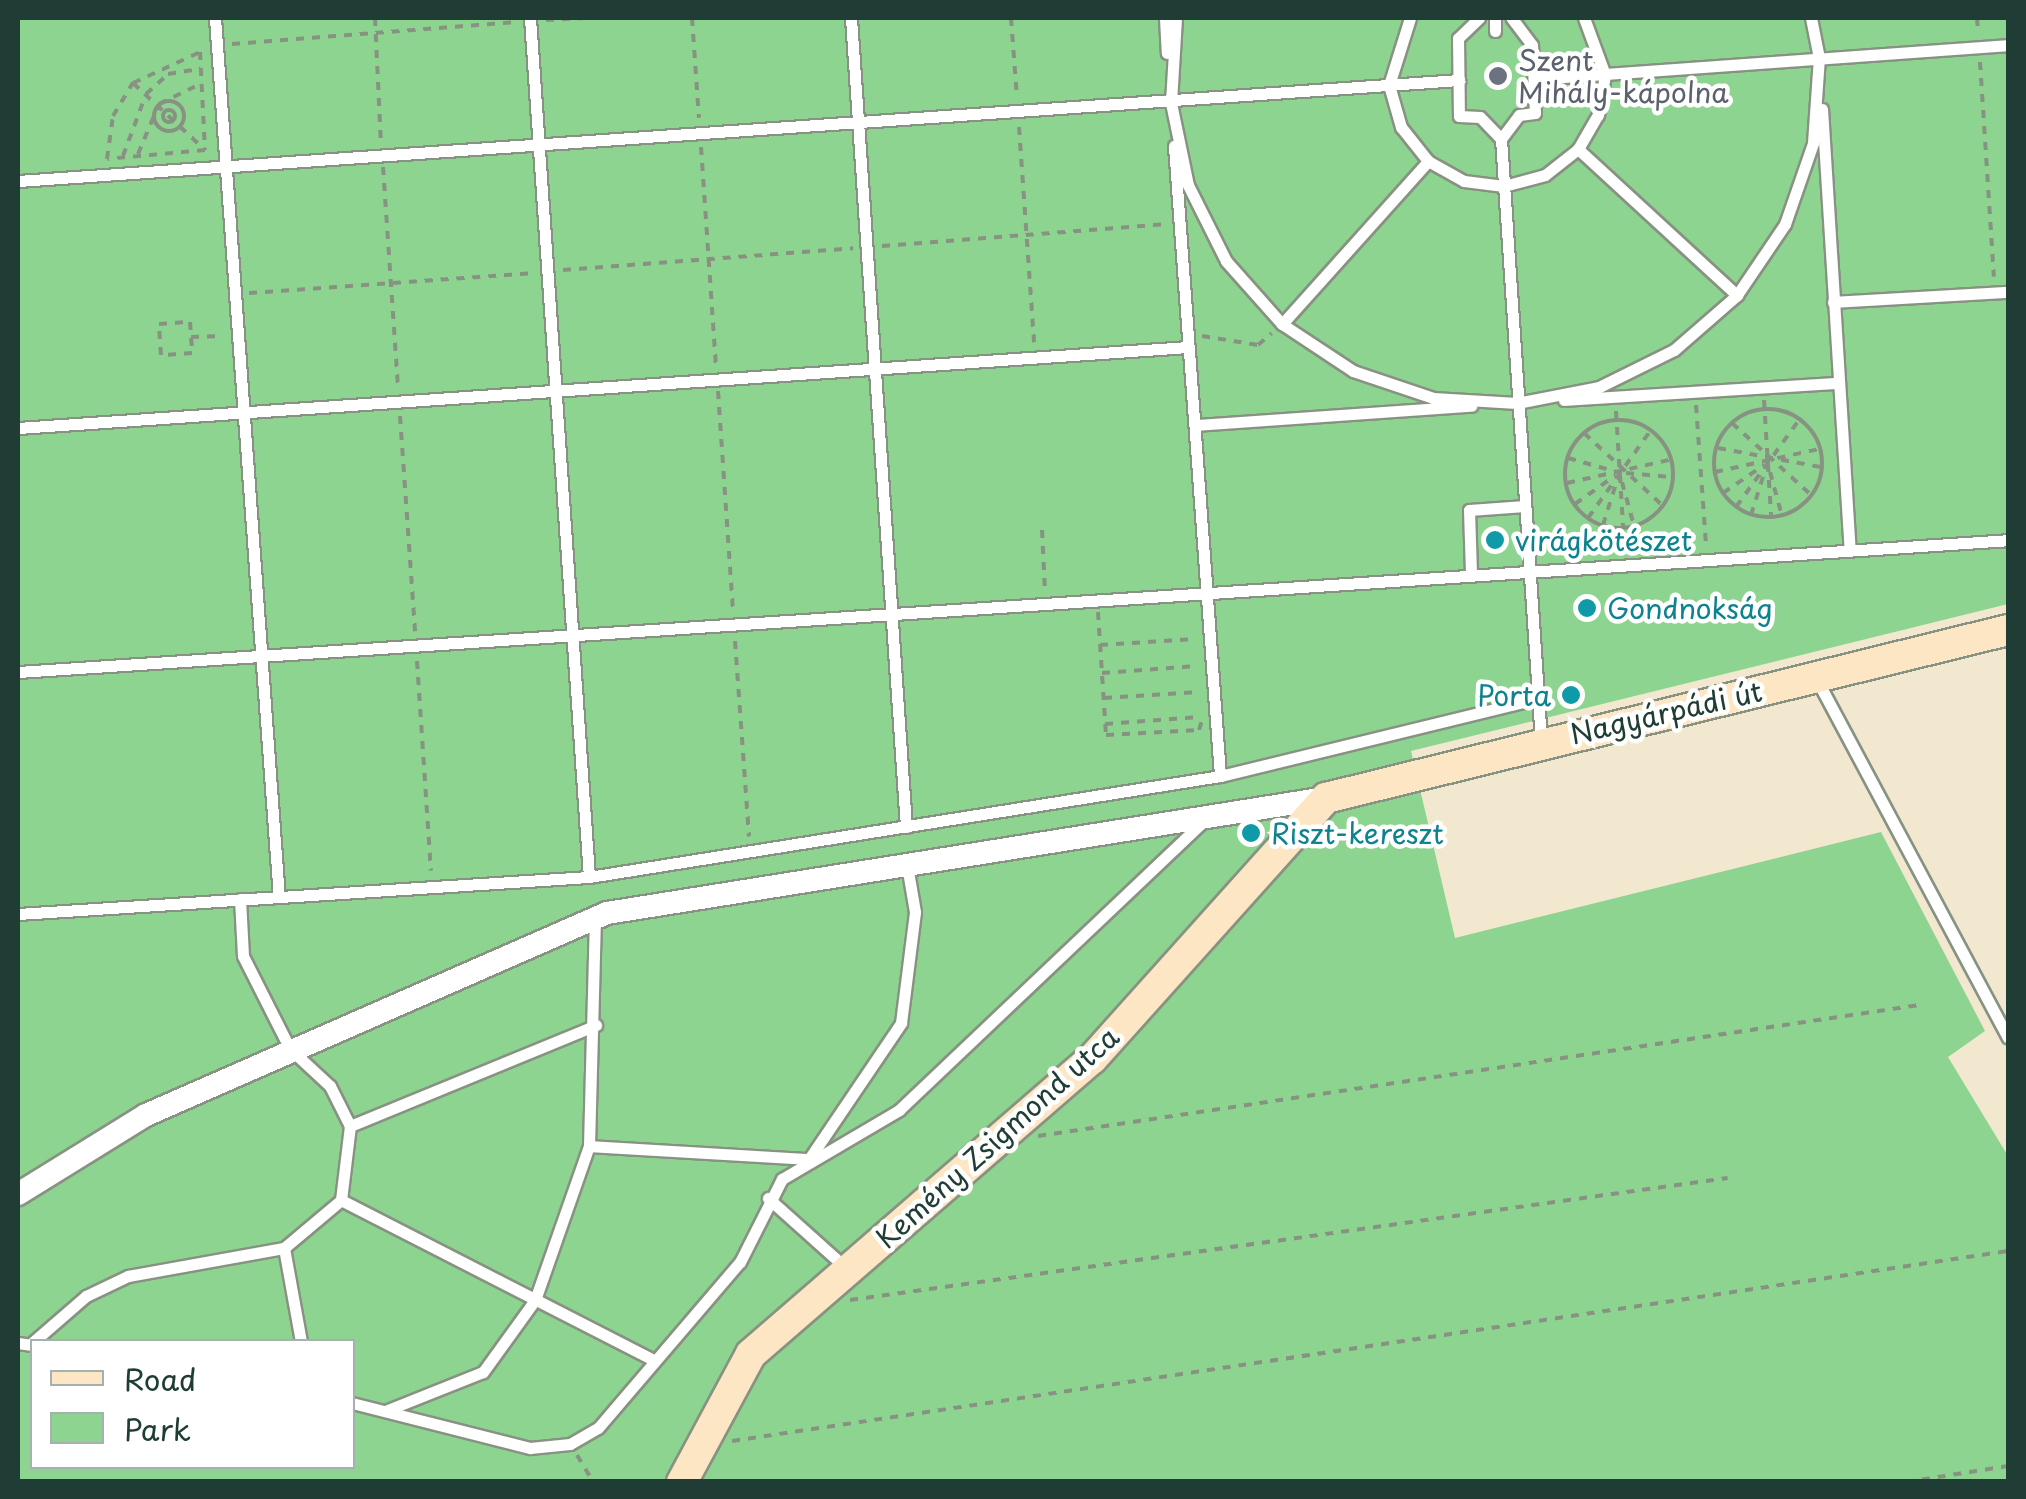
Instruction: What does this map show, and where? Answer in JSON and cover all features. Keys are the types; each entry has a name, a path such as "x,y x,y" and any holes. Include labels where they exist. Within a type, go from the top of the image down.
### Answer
{"street":[{"name":"Nagyárpádi út","path":"1326,798 2008,630"},
{"path":"18,1194 146,1115 290,1048 595,918 1326,798"},
{"name":"Kemény Zsigmond utca","path":"682,1482 751,1354 1092,1059 1326,798"}],"lane":[{"path":"215,18 278,897"},
{"path":"851,18 906,826"},
{"path":"1165,18 1220,776"},
{"path":"1176,18 1171,102 1188,185 1218,246 1282,324 1353,371 1433,398 1517,403 1614,380 1674,350 1737,295 1785,224 1813,143 1819,58"},
{"path":"1410,18 1389,86 1401,127 1428,161 1464,181 1504,186 1544,175 1578,149 1598,115 1604,76 1584,18"},
{"path":"1480,18 1458,38 1460,116 1480,117 1501,139 1541,742"},
{"path":"1501,139 1519,115 1534,113 1532,44 1512,18"},
{"path":"1813,18 1819,58 1850,548"},
{"path":"530,20 589,877"},
{"path":"1534,79 2008,46"},
{"path":"18,180 1459,80"},
{"path":"1578,149 1737,295"},
{"path":"1282,324 1428,161"},
{"path":"1832,302 2002,292"},
{"path":"18,428 1035,357 1188,340"},
{"path":"1196,425 1837,383"},
{"path":"1471,573 1470,510 1525,506"},
{"path":"18,672 1098,597 2008,540"},
{"path":"1815,676 2008,1038"},
{"path":"18,914 589,877 1220,776 1538,698"},
{"path":"589,1146 808,1159 859,1140 899,1110 1208,816"},
{"path":"355,1405 530,1448 570,1444 598,1428 740,1262 768,1198 808,1159 902,1023 916,912 907,865"},
{"path":"34,1339 86,1296 128,1276 284,1248 341,1200 350,1126 330,1086 290,1048 243,956 240,899"},
{"path":"382,1412 483,1372 535,1300 589,1146 596,1025 595,918"},
{"path":"350,1126 596,1025"},
{"path":"768,1198 848,1270"},
{"path":"341,1200 654,1360"},
{"path":"284,1248 300,1339"}],"path":[{"path":"375,18 432,887"},
{"path":"216,45 586,18"},
{"path":"692,18 750,852"},
{"path":"1011,18 1035,357"},
{"path":"1977,18 2002,292"},
{"path":"200,52 205,150 107,159 109,137 133,82 200,52"},
{"path":"122,157 146,94 168,74 201,69"},
{"path":"133,82 224,166"},
{"path":"138,156 158,105 202,84"},
{"path":"158,105 156,124 180,126"},
{"path":"158,105 181,108 180,126"},
{"path":"234,294 1179,223"},
{"path":"190,322 191,337 192,353 161,355 159,324 190,322"},
{"path":"1188,340 1258,345 1282,324"},
{"path":"191,337 221,336"},
{"path":"1764,385 1771,517"},
{"path":"1694,390 1706,558"},
{"path":"1615,396 1623,528"},
{"path":"1765,409 1799,420 1820,449 1821,467 1812,495 1782,516 1751,515 1736,507 1723,493 1714,472 1716,448 1732,423 1765,409"},
{"path":"1617,420 1651,430 1672,460 1673,478 1663,506 1634,526 1623,528 1588,518 1575,504 1566,483 1568,458 1584,434 1617,420"},
{"path":"1736,507 1799,420"},
{"path":"1732,423 1768,462 1812,495"},
{"path":"1588,518 1651,430"},
{"path":"1584,434 1620,473 1663,506"},
{"path":"1716,448 1768,462 1821,467"},
{"path":"1714,472 1820,449"},
{"path":"1568,458 1620,473 1673,478"},
{"path":"1566,483 1672,460"},
{"path":"1723,493 1768,462"},
{"path":"1751,515 1768,462"},
{"path":"1768,462 1782,516"},
{"path":"1575,504 1620,473"},
{"path":"1603,525 1620,473"},
{"path":"1620,473 1634,526"},
{"path":"1042,530 1046,602"},
{"path":"1098,597 1106,736 1200,730 1198,717"},
{"path":"1100,645 1210,638"},
{"path":"1102,673 1212,665"},
{"path":"1104,698 1214,691"},
{"path":"1105,724 1215,716"},
{"path":"1007,1133 1038,1136 1919,1004"},
{"path":"816,1298 999,1283 1728,1178"},
{"path":"701,1444 2008,1251"},
{"path":"570,1444 592,1482"},
{"path":"1906,1482 2008,1466"}],"green space":[{"path":"18,18 2008,18 2008,604 1411,751 1455,938 1881,832 1985,1031 1948,1057 2008,1156 2008,1481 18,1481"}],"place":[{"name":"Szent Mihály-kápolna","path":"1498,76"},
{"name":"virágkötészet","path":"1495,540"},
{"name":"Gondnokság","path":"1587,608"},
{"name":"Porta","path":"1571,695"},
{"name":"Riszt-kereszt","path":"1251,833"}]}
